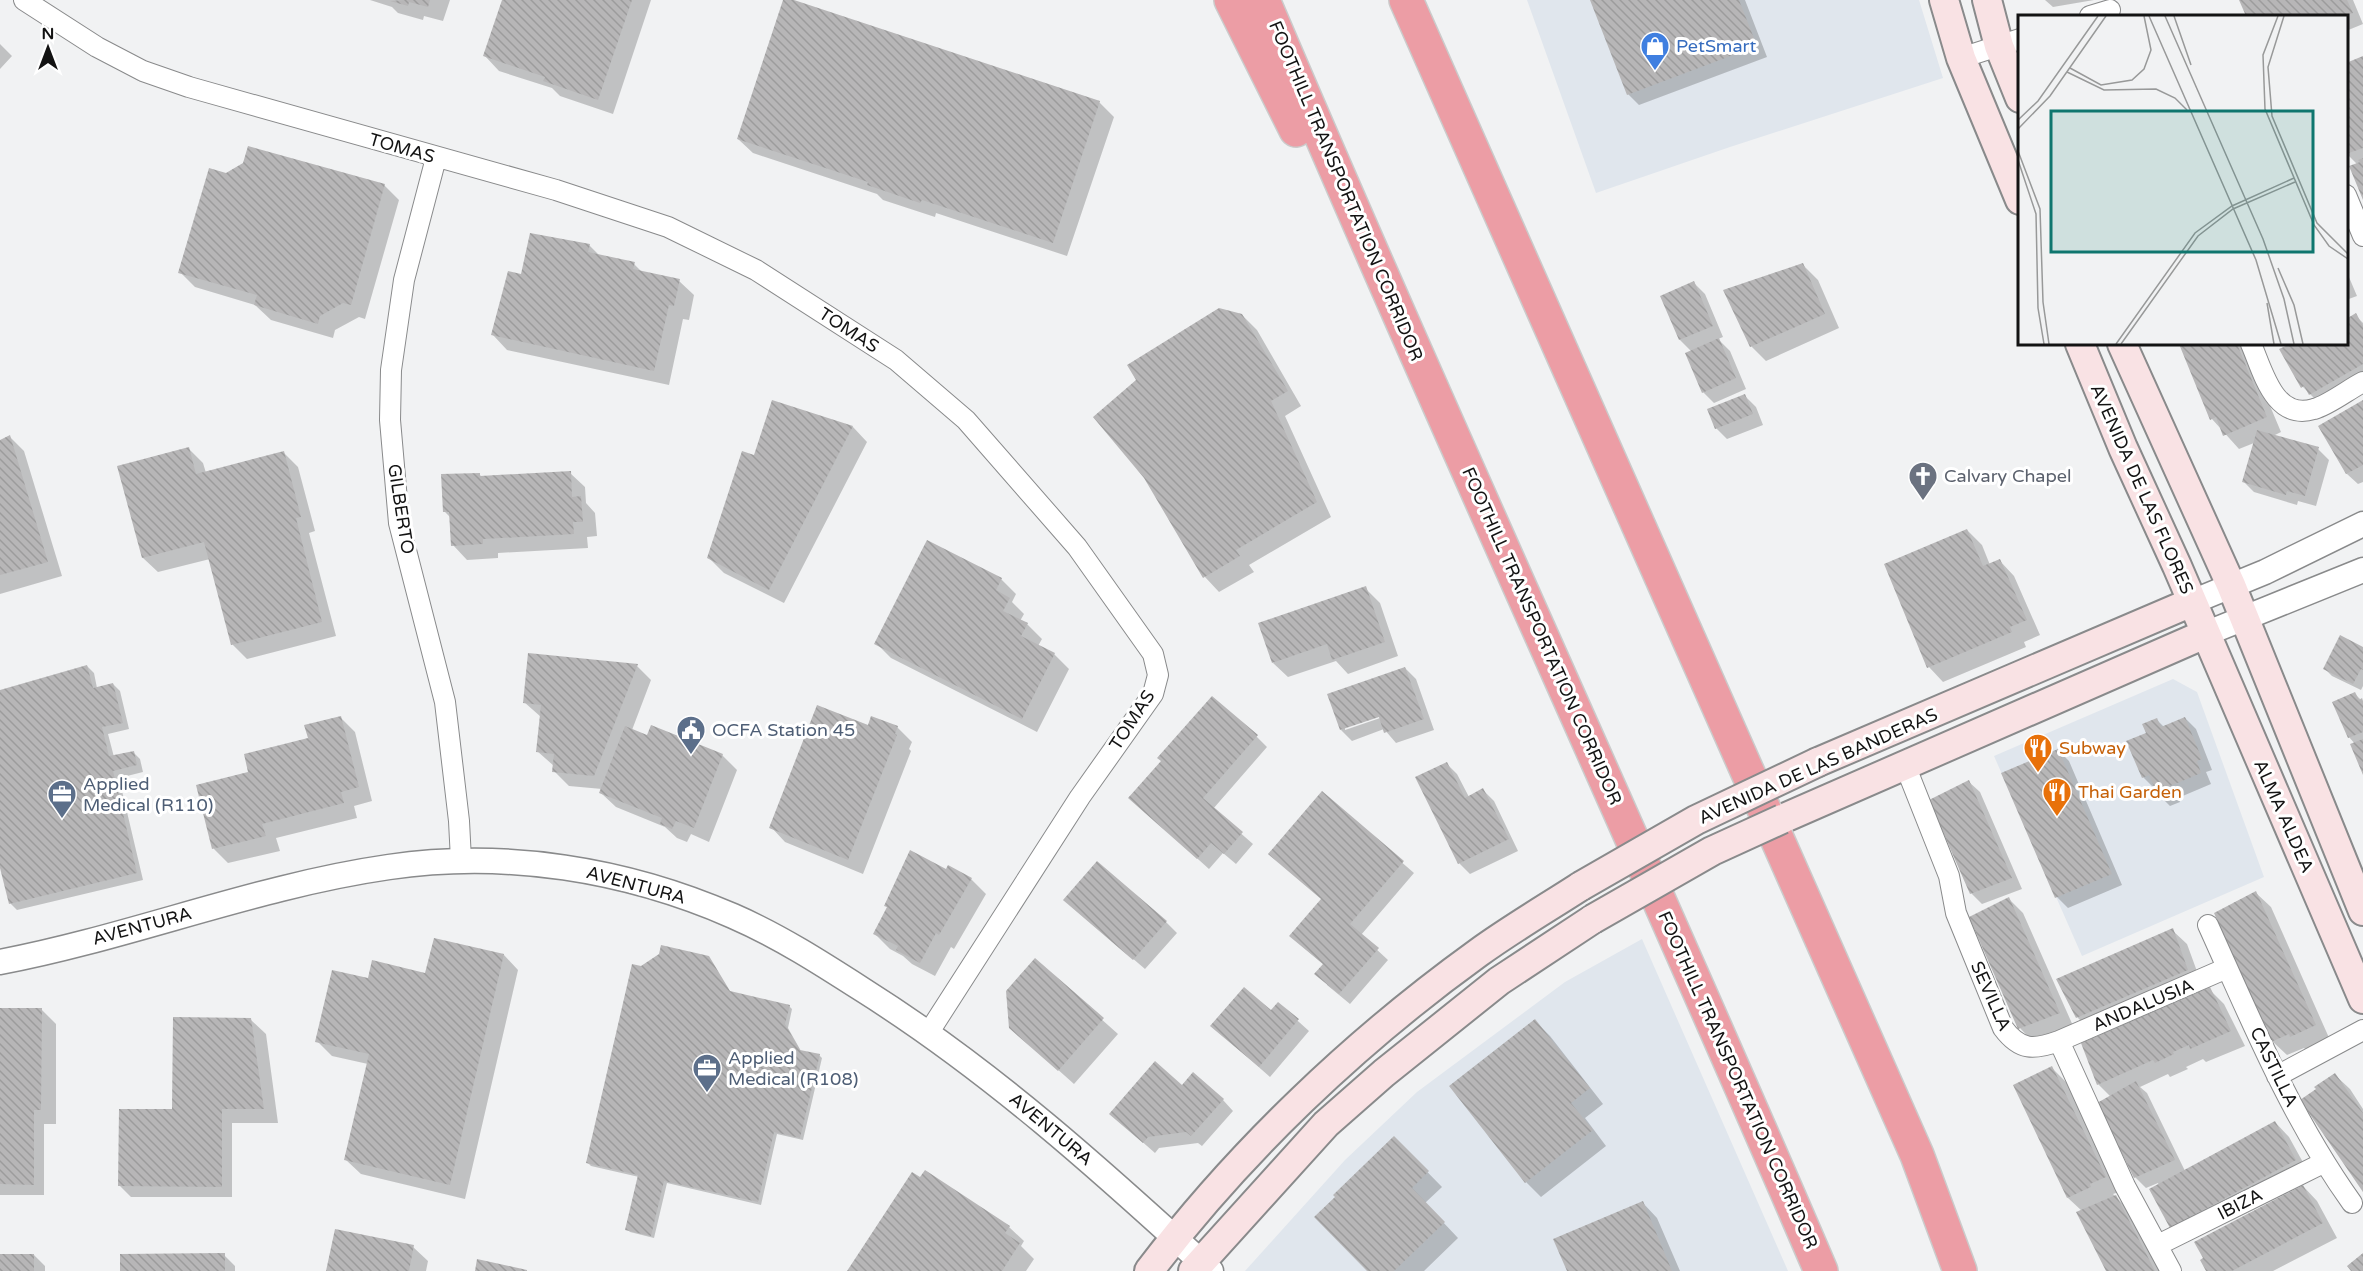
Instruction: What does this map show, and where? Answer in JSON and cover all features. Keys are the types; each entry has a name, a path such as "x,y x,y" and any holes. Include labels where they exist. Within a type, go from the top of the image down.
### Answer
{"highway":[{"path":"1231,0 1326,189 1361,231"},
{"name":"FOOTHILL TRANSPORTATION CORRIDOR","path":"1263,0 1361,231 1711,1016 1821,1271"},
{"path":"1407,0 1917,1155 1977,1271"},
{"path":"1420,0 1432,31 1433,62"},
{"path":"1917,1155 1960,1271"}],"main road":[{"path":"1944,0 1961,58 2018,198"},
{"path":"1988,0 2009,43 2018,93"},
{"name":"AVENIDA DE LAS FLORES","path":"2080,345 2205,634"},
{"path":"2122,345 2231,585 2244,619"},
{"name":"AVENIDA DE LAS BANDERAS","path":"1149,1271 1175,1238 1302,1100 1361,1047 1478,953 1581,886 1696,820 1818,762 2192,602"},
{"name":"ALMA ALDEA","path":"2244,619 2363,911"},
{"name":"AVENIDA DE LAS BANDERAS","path":"1201,1268 1326,1125 1384,1073 1499,981 1593,919 1712,851 1832,796 2205,634"},
{"name":"ALMA ALDEA","path":"2205,634 2363,999"},
{"path":"1867,742 1892,771"}],"street":[{"name":"TOMAS","path":"24,0 97,47 142,71 189,87 436,158 556,190 668,227 756,270 896,360 966,420 1003,461 1077,548 1153,654 1158,675 1153,694 1080,797 929,1032"},
{"path":"2093,15 2110,9"},
{"path":"1961,58 2009,43"},
{"name":"GILBERTO","path":"436,158 404,280 391,370 390,420 399,523 445,702 459,821 461,860"},
{"path":"2348,200 2363,236"},
{"path":"2251,345 2271,393 2278,402 2295,411 2315,410 2363,382"},
{"name":"AVENIDA DE LAS BANDERAS","path":"2192,602 2265,572 2363,524"},
{"name":"AVENIDA DE LAS BANDERAS","path":"2205,634 2363,570"},
{"name":"SEVILLA","path":"1892,771 1949,876 1956,914 2003,1028 2012,1040 2026,1047 2040,1048 2059,1041"},
{"name":"AVENTURA","path":"0,962 35,955 238,900 345,874 390,867 461,860 517,861 591,872 655,887 736,917 782,940 929,1032 1056,1131 1175,1238 1201,1268"},
{"name":"CASTILLA","path":"2208,925 2277,1076 2323,1163 2352,1203"},
{"name":"ANDALUSIA","path":"2059,1041 2227,968"},
{"path":"2277,1076 2363,1030"},
{"path":"2059,1041 2125,1186 2171,1271"},
{"name":"IBIZA","path":"2158,1245 2323,1163"}],"shaded area":[{"path":"1527,0 1919,0 1943,78 1596,193"},
{"path":"2173,679 2197,692 2264,877 2082,956 1994,756"},
{"path":"1642,939 1788,1271 1245,1271 1345,1160 1417,1092 1565,982"}],"building":[{"path":"430,0 428,7 409,2 408,6 390,1"},
{"path":"502,0 632,0 598,100 543,81 545,77 483,56"},
{"path":"783,0 794,0 1100,101 1053,243 922,200 920,203 867,185 868,182 737,139"},
{"name":"PetSmart","path":"1590,0 1739,0 1757,46 1627,95"},
{"path":"2239,0 2347,0 2353,13 2348,15 2246,15"},
{"path":"2363,56 2363,148 2348,153 2348,62"},
{"path":"248,146 385,184 351,305 343,303 320,316 318,324 254,305 257,295 178,273 209,168 226,173 243,163"},
{"path":"2363,158 2363,200 2349,166 2360,162 2358,160"},
{"path":"530,233 590,244 588,252 635,262 633,269 680,279 674,306 669,305 654,371 491,335 508,271 521,274"},
{"path":"1803,263 1825,314 1750,347 1723,290"},
{"path":"1694,281 1713,326 1679,340 1660,296"},
{"path":"1219,308 1242,314 1288,391 1271,401 1317,502 1236,550 1240,556 1203,578 1144,478 1093,417 1136,380 1127,365"},
{"path":"2356,313 2363,326 2363,364 2309,395 2304,386 2301,388 2279,349 2288,345 2348,345 2348,318"},
{"path":"1719,338 1736,378 1702,393 1685,353"},
{"path":"2179,345 2237,345 2267,417 2223,436 2216,417 2210,420"},
{"path":"1745,394 1753,414 1715,429 1707,409"},
{"path":"772,400 853,426 769,590 707,558 742,451 754,455"},
{"path":"2363,400 2363,465 2346,474 2318,426"},
{"path":"2257,430 2319,447 2305,496 2287,491 2286,495 2242,482"},
{"path":"10,435 48,562 0,575 0,440"},
{"path":"189,447 196,474 284,451 301,517 296,518 322,622 231,645 204,542 142,558 117,466"},
{"path":"571,471 572,497 581,496 583,522 573,522 574,534 483,539 483,544 451,546 449,512 443,512 441,474 480,473 480,476"},
{"path":"1967,529 1983,566 2000,559 2027,620 2010,627 2012,632 1927,668 1884,564"},
{"path":"927,540 1002,578 996,590 1010,598 1003,611 1028,623 1021,636 1055,653 1022,719 874,644"},
{"path":"1366,586 1385,642 1332,660 1327,644 1272,663 1258,623"},
{"path":"2340,635 2363,647 2363,670 2361,669 2353,684 2323,669"},
{"path":"528,653 638,664 594,776 552,772 554,754 536,752 541,705 523,703"},
{"name":"Applied Medical (R110)","path":"87,665 93,688 113,683 123,723 102,727 109,756 134,751 137,765 113,771 137,873 9,904 0,868 0,690"},
{"path":"1405,667 1424,719 1384,733 1379,717 1340,730 1327,694"},
{"path":"2355,692 2359,700 2362,698 2363,701 2363,732 2348,738 2332,702"},
{"path":"1212,696 1258,735 1203,798 1243,832 1224,854 1211,843 1197,859 1128,798 1161,761 1157,758"},
{"path":"817,705 868,725 871,716 898,726 895,734 897,735 848,860 769,828"},
{"path":"341,716 359,787 341,792 344,803 262,824 266,836 212,849 196,785 248,772 244,754 308,738 304,725"},
{"path":"2185,717 2202,759 2197,761 2201,773 2168,787 2170,791 2158,796 2149,775 2142,778 2126,741 2146,733 2142,724 2157,718 2161,727"},
{"path":"651,725 723,754 694,828 676,821 672,829 660,824 662,818 599,793 625,726 647,735"},
{"path":"2363,739 2363,775 2350,744"},
{"path":"2058,749 2112,874 2055,898 2001,773"},
{"path":"1447,762 1465,798 1483,788 1509,839 1458,864 1415,777"},
{"path":"1969,780 2012,878 1970,894 1929,800"},
{"path":"1322,791 1404,861 1350,924 1379,948 1339,994 1314,974 1323,964 1289,936 1321,899 1268,854"},
{"path":"910,850 946,869 948,865 972,878 939,935 936,933 920,963 896,950 898,946 873,934 887,907 884,906"},
{"path":"1097,861 1167,921 1133,960 1063,900"},
{"path":"2256,891 2316,1025 2290,1037 2289,1034 2271,1042 2214,913"},
{"path":"2009,897 2060,1013 2018,1029 1969,917"},
{"path":"2173,928 2188,970 2076,1018 2056,979"},
{"path":"434,938 504,954 450,1185 344,1160 369,1054 315,1042 332,970 368,978 372,960 425,973"},
{"name":"Applied Medical (R108)","path":"661,945 709,956 730,991 790,1005 785,1024 800,1050 820,1054 800,1138 774,1132 758,1202 664,1181 651,1236 625,1230 638,1175 586,1163 632,964 641,966 659,954"},
{"path":"1035,958 1104,1018 1058,1071 1009,1028 1006,991"},
{"path":"1244,987 1271,1010 1278,1002 1299,1019 1259,1067 1210,1026"},
{"path":"2210,987 2231,1031 2190,1049 2189,1045 2155,1063 2153,1060 2097,1085 2081,1043"},
{"path":"0,1008 42,1008 41,1110 34,1110 34,1185 0,1184"},
{"path":"173,1017 251,1018 264,1109 222,1109 222,1187 118,1186 119,1109 172,1109"},
{"path":"1535,1019 1590,1088 1571,1103 1593,1130 1525,1183 1449,1086"},
{"path":"1155,1061 1182,1085 1193,1072 1224,1099 1191,1136 1186,1132 1148,1137 1143,1143 1109,1114"},
{"path":"2052,1066 2106,1177 2067,1198 2013,1085"},
{"path":"2335,1073 2363,1113 2363,1192 2300,1100"},
{"path":"2136,1081 2175,1160 2134,1178 2097,1103"},
{"path":"2275,1121 2296,1160 2170,1228 2149,1189"},
{"path":"1394,1136 1429,1171 1412,1188 1445,1222 1394,1271 1367,1271 1314,1217 1335,1197 1333,1195"},
{"path":"925,1170 1010,1226 1005,1233 1020,1243 1002,1271 847,1271 912,1172 920,1177"},
{"path":"2303,1185 2323,1223 2232,1271 2206,1271 2200,1260 2203,1258 2194,1242"},
{"path":"2116,1195 2155,1271 2106,1271 2076,1212"},
{"path":"1643,1201 1672,1271 1567,1271 1553,1239"},
{"path":"335,1229 414,1245 409,1271 326,1271"},
{"path":"225,1253 225,1271 120,1271 120,1254"},
{"path":"2363,1253 2363,1271 2351,1271 2347,1266"},
{"path":"0,1254 34,1254 34,1271 0,1271"},
{"path":"477,1259 527,1270 527,1271 475,1271"}],"place":[{"name":"PetSmart","path":"1655,72"},
{"name":"Calvary Chapel","path":"1923,502"},
{"name":"OCFA Station 45","path":"691,756"},
{"name":"Subway","path":"2038,774"},
{"name":"Thai Garden","path":"2057,818"},
{"name":"Applied Medical (R110)","path":"62,820"},
{"name":"Applied Medical (R108)","path":"707,1094"}]}
